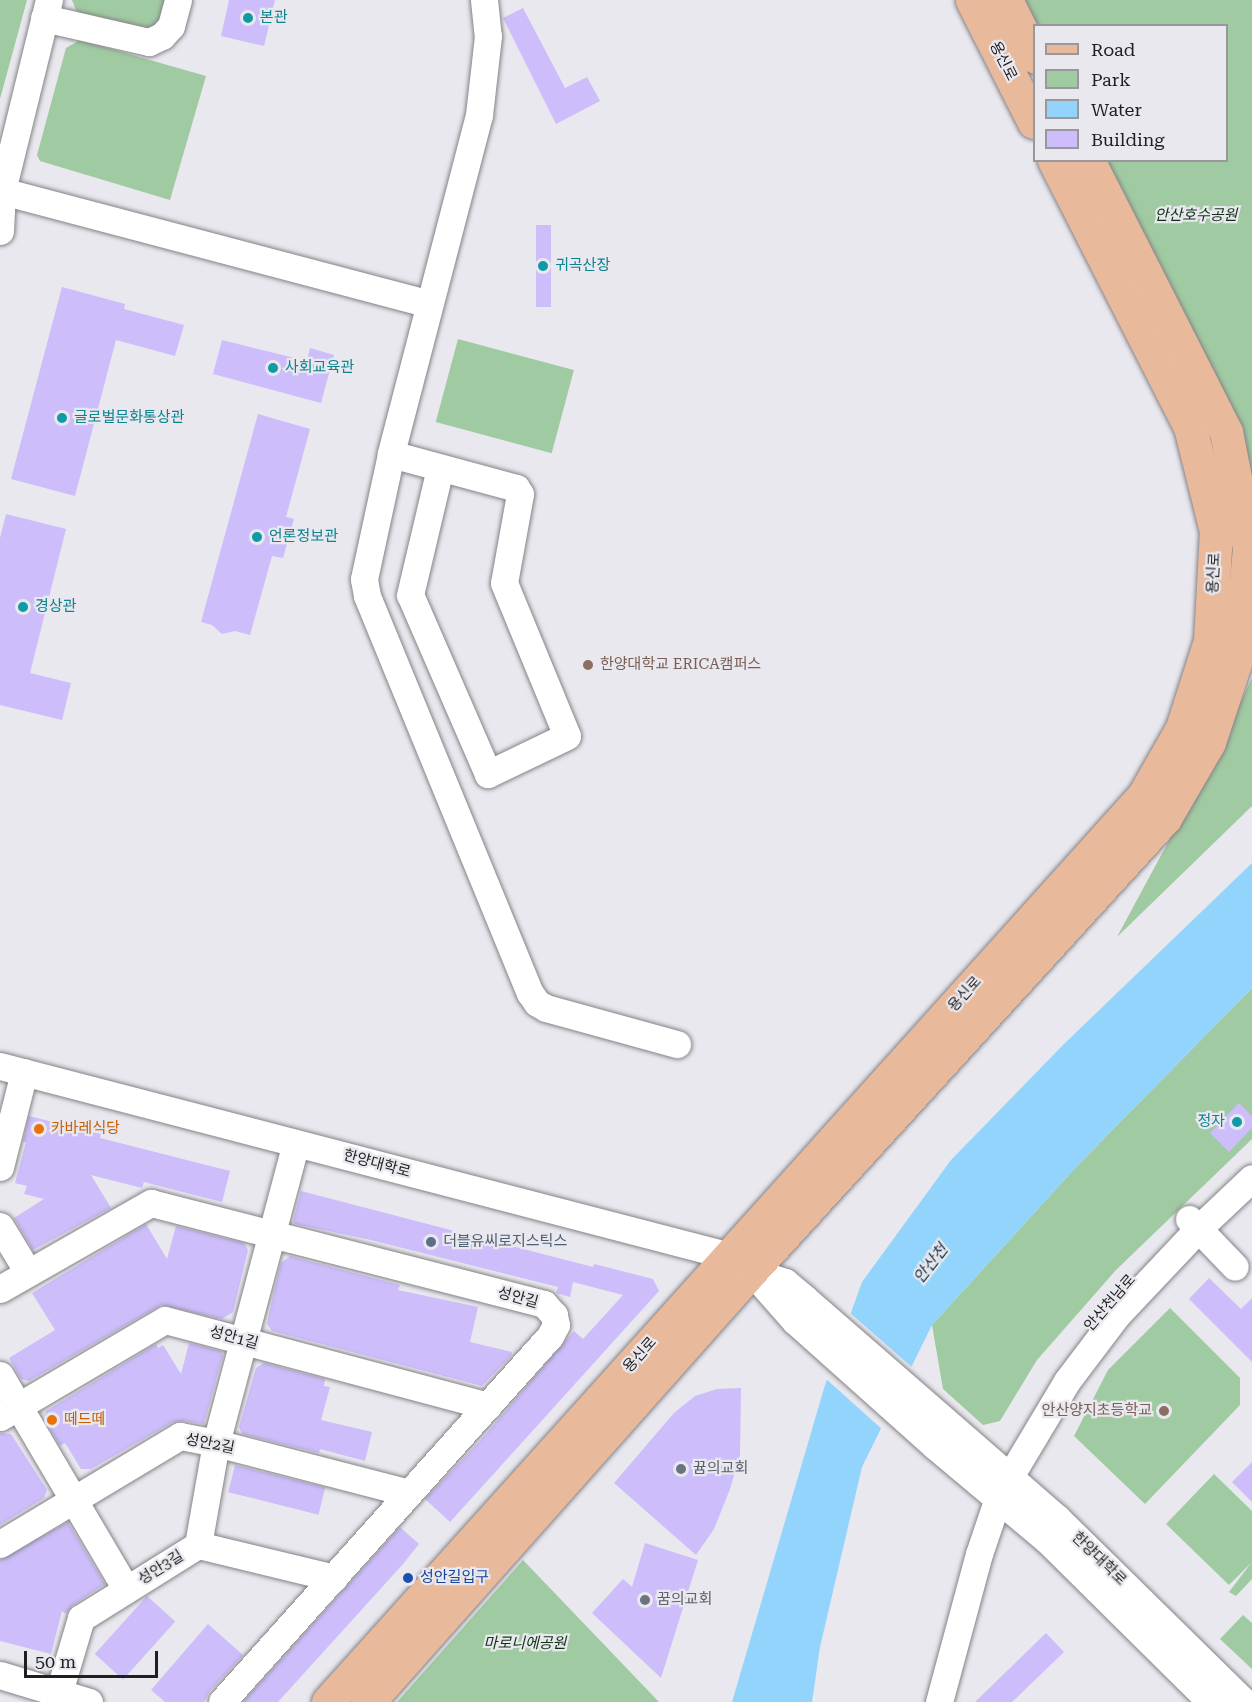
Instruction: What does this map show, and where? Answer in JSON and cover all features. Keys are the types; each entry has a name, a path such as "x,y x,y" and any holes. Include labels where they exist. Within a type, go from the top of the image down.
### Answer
{"main road":[{"name":"용신로","path":"972,0 1033,118"},
{"name":"용신로","path":"1006,0 1033,52"},
{"name":"용신로","path":"368,1702 740,1263 1144,795 1182,728 1210,641 1216,531 1190,428 1055,162"},
{"name":"용신로","path":"328,1702 740,1263 1164,818 1209,742 1240,648 1249,548 1226,432 1089,162"}],"street":[{"path":"0,231 1,193 47,9 149,42 162,36 171,26 178,0"},
{"path":"484,0 488,36 479,115 391,454 364,579 367,596 530,993 537,1003 546,1008 677,1044"},
{"path":"1,193 429,304"},
{"path":"391,454 516,488 520,494 504,584 566,733 565,739 488,774 410,596 441,468"},
{"path":"0,1167 12,1069"},
{"name":"한양대학로","path":"12,1069 740,1263 785,1282 800,1310 1003,1488 1046,1539 1211,1702"},
{"path":"198,1545 216,1443 296,1143"},
{"name":"안산천남로","path":"939,1702 979,1554 1003,1488 1067,1381 1117,1314 1252,1156"},
{"name":"안산천남로","path":"1193,1224 1252,1178"},
{"name":"성안길","path":"0,1289 151,1203 543,1304 554,1315 556,1325 550,1336 222,1702"},
{"path":"1193,1224 1235,1267"},
{"path":"0,1226 28,1272"},
{"name":"성안1길","path":"9,1412 165,1320 488,1406"},
{"path":"0,1376 9,1412 72,1499 126,1589"},
{"name":"성안2길","path":"0,1544 72,1499 180,1437 216,1443 409,1493"},
{"name":"한양대학로","path":"1003,1488 1057,1518 1244,1702"},
{"name":"성안3길","path":"57,1697 81,1618 198,1545 334,1578"},
{"path":"0,1675 57,1697 89,1702"}],"green space":[{"path":"0,0 27,0 0,99"},
{"path":"72,0 169,0 154,30 77,13"},
{"name":"안산호수공원","path":"1024,0 1252,0 1252,480 1105,162 1228,162 1228,24 1036,24"},
{"path":"80,40 206,76 170,200 40,161 37,155 66,48"},
{"path":"458,339 574,370 552,453 436,422"},
{"path":"1252,678 1252,806 1117,937 1221,744"},
{"path":"1252,988 1252,1139 1116,1270 1037,1360 1000,1421 983,1425 943,1389 932,1325 1077,1166"},
{"path":"1170,1308 1240,1378 1240,1405 1145,1504 1074,1436 1108,1370"},
{"path":"1214,1474 1252,1511 1252,1579 1236,1596 1229,1592 1251,1563 1229,1585 1166,1524"},
{"name":"마로니에공원","path":"523,1560 659,1702 397,1702"},
{"path":"1243,1615 1252,1623 1252,1669 1220,1639"}],"water":[{"name":"안산천","path":"1252,863 1252,988 1077,1166 932,1325 862,1467 820,1647 812,1702 732,1702 825,1385 862,1282 951,1160 1063,1045"}],"pier":[{"path":"849,1312 914,1369 883,1430 825,1378"}],"building":[{"name":"본관","path":"229,0 275,0 264,46 221,36"},
{"path":"523,8 565,88 587,77 600,101 556,124 503,18"},
{"name":"귀곡산장","path":"536,225 551,225 551,307 536,307"},
{"name":"글로벌문화통상관","path":"62,287 125,304 124,309 184,325 175,356 116,340 75,496 11,479"},
{"name":"사회교육관","path":"222,340 307,361 310,348 334,355 321,403 213,374"},
{"name":"언론정보관","path":"258,414 310,429 286,517 294,519 283,558 272,556 250,635 235,631 222,634 212,625 201,622"},
{"name":"경상관","path":"6,514 66,529 30,673 71,683 62,720 0,705 0,538"},
{"name":"정자","path":"1239,1103 1252,1116 1252,1128 1229,1152 1210,1133"},
{"path":"29,1116 101,1134 100,1138 230,1171 222,1202 144,1182 142,1188 91,1175 111,1208 33,1250 14,1218 44,1199 24,1194 27,1186 15,1183 26,1142 23,1142"},
{"path":"301,1191 593,1267 594,1264 653,1279 659,1291 450,1522 425,1499 479,1442 574,1331 583,1339 623,1295 573,1282 570,1297 556,1293 558,1287 371,1240 295,1224 293,1221"},
{"path":"146,1224 167,1259 176,1226 244,1243 248,1250 233,1312 222,1319 161,1305 29,1381 21,1379 9,1358 55,1330 32,1293"},
{"path":"290,1256 400,1285 398,1290 478,1307 470,1342 512,1352 511,1356 482,1386 272,1331 267,1324 274,1291 281,1263"},
{"path":"1209,1278 1241,1309 1252,1298 1252,1362 1189,1299"},
{"path":"189,1343 221,1351 223,1355 204,1424 173,1422 91,1469 81,1469 65,1443 60,1446 44,1419 46,1411 156,1344 158,1348 163,1345 181,1374"},
{"path":"264,1363 325,1379 324,1386 330,1387 321,1420 372,1432 365,1461 320,1449 319,1453 242,1434 239,1427 256,1368"},
{"name":"뀸의교회","path":"741,1388 740,1455 730,1489 714,1529 696,1555 614,1483 674,1413 695,1396 717,1389"},
{"path":"0,1433 11,1434 47,1490 44,1498 0,1525"},
{"path":"1252,1462 1252,1502 1232,1482"},
{"path":"235,1465 325,1487 318,1515 228,1492"},
{"path":"68,1522 105,1584 73,1605 66,1614 62,1611 51,1654 0,1641 0,1560"},
{"path":"400,1527 419,1544 403,1564 278,1702 243,1702"},
{"name":"꿈의교회","path":"645,1543 698,1560 661,1678 592,1613 623,1579 632,1587"},
{"path":"147,1596 175,1621 123,1679 95,1654"},
{"path":"208,1624 243,1655 210,1691 204,1702 165,1702 151,1690"},
{"path":"1046,1633 1064,1652 1012,1702 975,1702"}],"place":[{"name":"본관","path":"248,18"},
{"name":"귀곡산장","path":"543,266"},
{"name":"사회교육관","path":"273,368"},
{"name":"글로벌문화통상관","path":"62,418"},
{"name":"언론정보관","path":"257,537"},
{"name":"경상관","path":"23,607"},
{"name":"한양대학교 ERICA캠퍼스","path":"588,665"},
{"name":"정자","path":"1237,1122"},
{"name":"카바레식당","path":"39,1129"},
{"name":"더블유씨로지스틱스","path":"431,1242"},
{"name":"안산양지초등학교","path":"1164,1411"},
{"name":"떼드떼","path":"52,1420"},
{"name":"뀸의교회","path":"681,1469"},
{"name":"성안길입구","path":"408,1578"},
{"name":"꿈의교회","path":"645,1600"}]}
